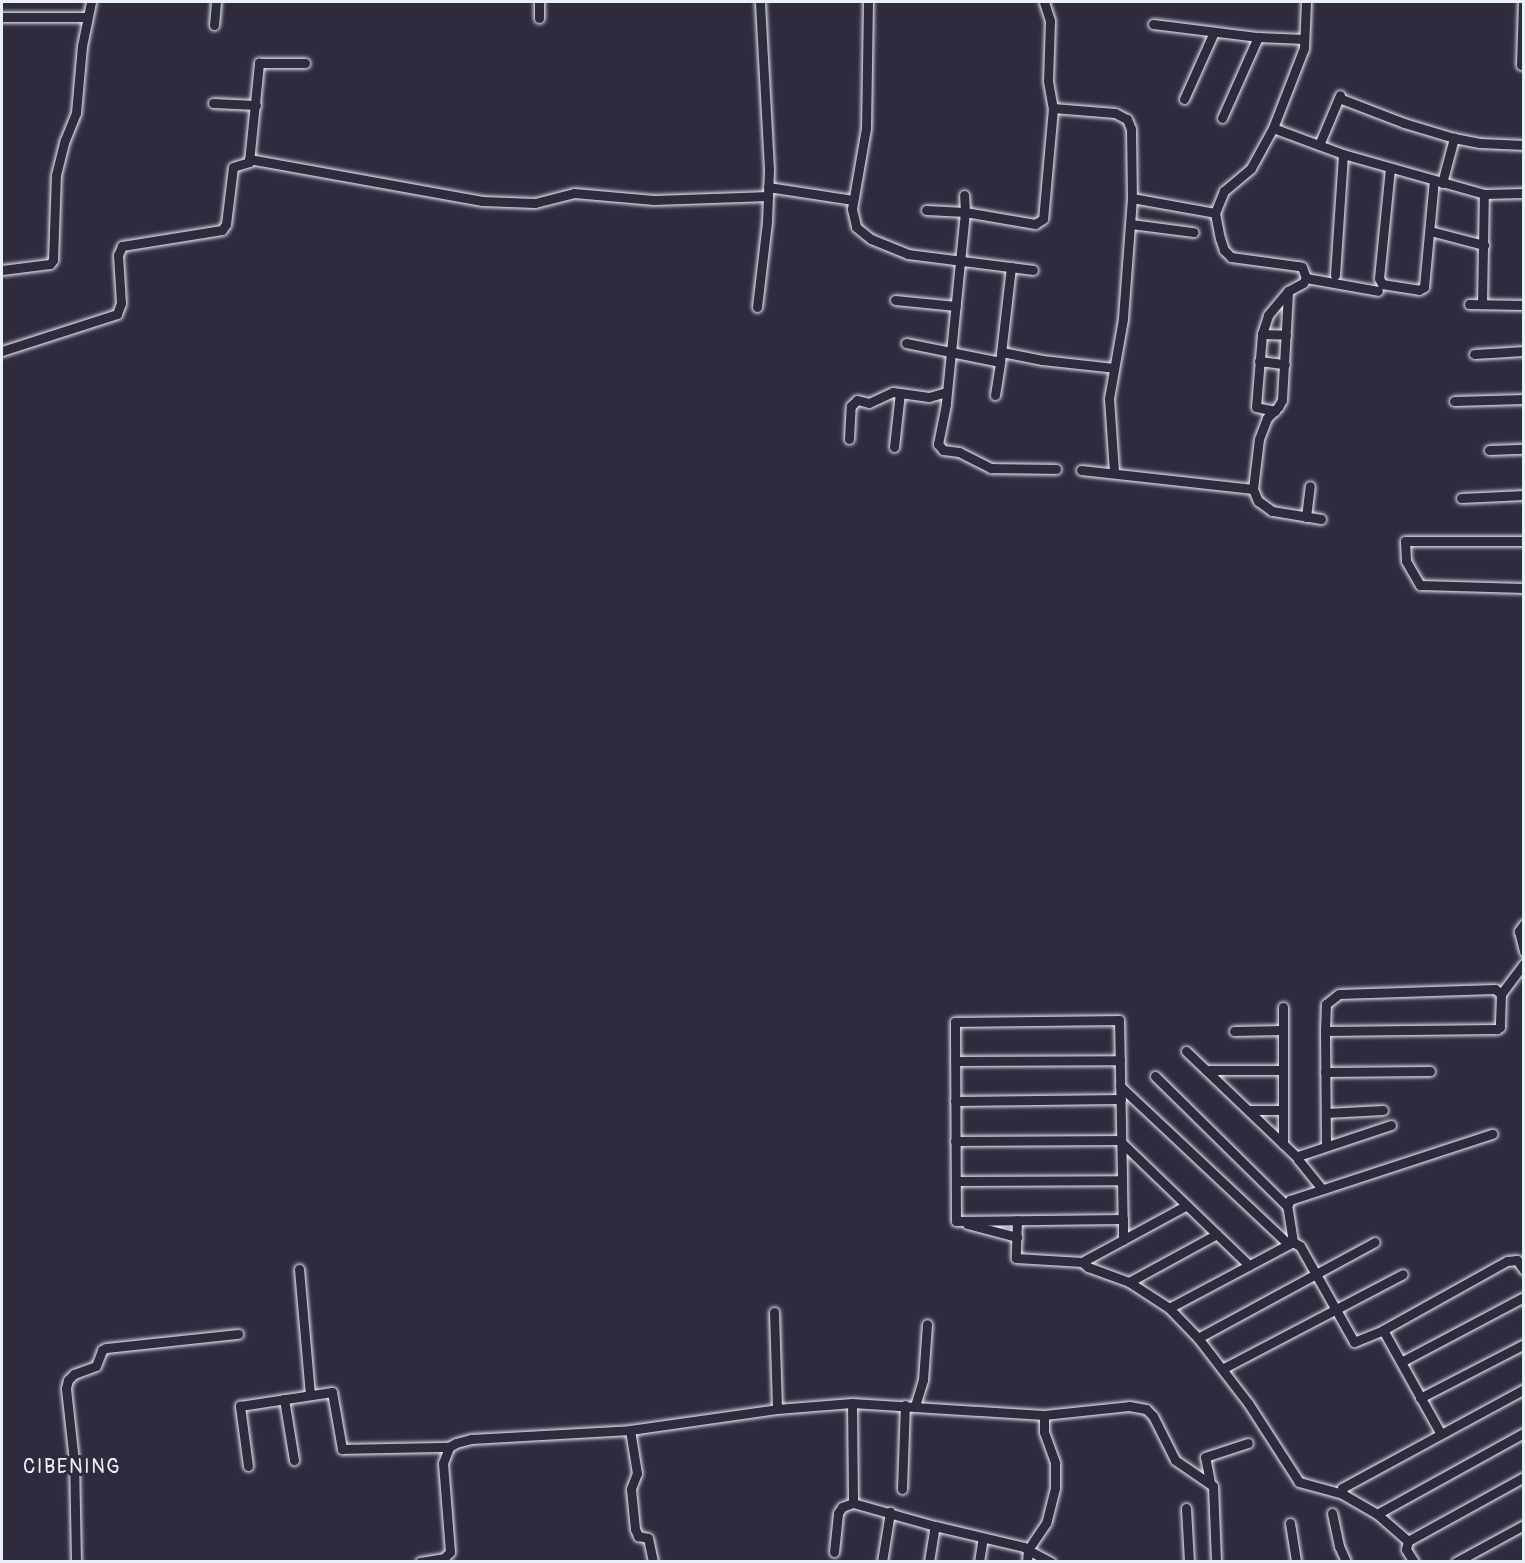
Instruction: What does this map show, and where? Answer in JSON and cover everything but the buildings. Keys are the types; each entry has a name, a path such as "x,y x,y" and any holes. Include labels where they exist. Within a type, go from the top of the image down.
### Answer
{"street":[{"path":"2,270 50,264 53,260 56,175 65,140 76,113 80,62 91,2"},
{"path":"214,25 216,2"},
{"path":"539,2 539,18"},
{"path":"757,307 768,192 767,99 760,2"},
{"path":"868,2 866,128 853,200 855,225 871,239 908,254 1033,270"},
{"path":"926,210 965,212 1032,224 1042,221 1053,108 1048,81 1050,21 1044,2"},
{"path":"1275,411 1256,407 1262,334 1268,315 1288,291 1304,283 1302,267 1232,257 1224,250 1215,213 1224,191 1251,168 1273,128 1298,67 1304,39 1306,2"},
{"path":"1521,65 1523,2"},
{"path":"2,17 87,17"},
{"path":"1153,24 1258,37 1304,39"},
{"path":"1184,99 1214,32"},
{"path":"1222,118 1258,37"},
{"path":"2,351 114,316 121,303 118,255 120,247 222,230 226,224 233,167 247,163 249,159 260,63 305,63"},
{"path":"1319,145 1340,96 1404,123 1454,138 1480,143 1524,145"},
{"path":"213,103 255,105"},
{"path":"1053,108 1100,110 1127,119 1131,129 1131,224 1123,319 1109,413 1114,471"},
{"path":"1273,128 1343,154 1484,194 1524,193"},
{"path":"1390,168 1381,283 1424,289 1438,181 1454,138"},
{"path":"1335,275 1343,154"},
{"path":"249,159 482,201 535,202 574,193 654,200 768,192 853,200"},
{"path":"1482,304 1484,194"},
{"path":"964,195 961,259 938,444 943,450 959,452 991,468 1056,469"},
{"path":"1132,198 1215,213"},
{"path":"1131,224 1193,232"},
{"path":"1430,231 1484,245"},
{"path":"995,395 1011,267"},
{"path":"1305,278 1378,291"},
{"path":"1288,291 1282,400 1267,418 1259,440 1253,489 1258,501 1266,508 1282,514 1321,519"},
{"path":"895,300 956,306"},
{"path":"1469,304 1524,305"},
{"path":"1262,334 1286,335"},
{"path":"906,343 1000,362"},
{"path":"1474,354 1524,351"},
{"path":"1002,352 1042,360 1114,368"},
{"path":"1259,361 1285,364"},
{"path":"849,439 851,406 857,400 869,402 893,392 929,397 943,395 946,392"},
{"path":"894,447 900,393"},
{"path":"1454,401 1524,399"},
{"path":"1488,450 1524,449"},
{"path":"1081,470 1114,471 1253,489"},
{"path":"1306,517 1310,486"},
{"path":"1461,498 1524,495"},
{"path":"1524,541 1405,542 1407,561 1420,585 1524,588"},
{"path":"1524,924 1519,931 1524,951"},
{"path":"1325,1031 1497,1029 1500,1027 1501,994 1524,964"},
{"path":"1326,1146 1326,1004 1338,994 1495,989 1501,994"},
{"path":"1283,1007 1283,1144"},
{"path":"956,1221 955,1022 1119,1020 1123,1240"},
{"path":"1234,1031 1283,1030"},
{"path":"1186,1051 1297,1157 1322,1189"},
{"path":"955,1061 1120,1060"},
{"path":"1206,1070 1283,1070"},
{"path":"1325,1072 1430,1071"},
{"path":"1155,1076 1287,1206 1291,1240"},
{"path":"1120,1086 1300,1246 1354,1342 1383,1330 1507,1261 1517,1260 1524,1270"},
{"path":"955,1101 1121,1099"},
{"path":"1248,1110 1283,1110"},
{"path":"1326,1113 1383,1110"},
{"path":"1297,1157 1391,1125"},
{"path":"1287,1206 1290,1200 1492,1134"},
{"path":"956,1141 1121,1141 1249,1265"},
{"path":"956,1181 1122,1180"},
{"path":"1082,1262 1187,1205"},
{"path":"956,1221 1123,1219"},
{"path":"1017,1220 1016,1258 1082,1262 1129,1282 1169,1308 1198,1338 1248,1402 1299,1482 1343,1494 1377,1514 1408,1541"},
{"path":"956,1221 1017,1238"},
{"path":"1129,1282 1217,1234"},
{"path":"1169,1308 1291,1240"},
{"path":"1198,1338 1375,1242"},
{"path":"299,1269 310,1395"},
{"path":"1222,1369 1403,1274"},
{"path":"1401,1362 1524,1297"},
{"path":"774,1312 777,1410"},
{"path":"902,1489 910,1406 925,1365 927,1324"},
{"path":"1383,1330 1441,1434"},
{"path":"76,1562 74,1461 66,1388 68,1380 74,1374 96,1366 102,1350 106,1348 238,1334"},
{"path":"1420,1398 1524,1344"},
{"path":"1343,1494 1344,1487 1524,1389"},
{"path":"248,1466 240,1406 332,1392 342,1449 449,1447 471,1439 630,1430 777,1410 852,1403 1044,1415 1129,1406 1146,1409 1153,1416 1175,1460 1210,1482"},
{"path":"284,1399 294,1460"},
{"path":"852,1403 853,1503"},
{"path":"1027,1562 1028,1550 1046,1523 1055,1488 1055,1463 1044,1432 1044,1415"},
{"path":"630,1430 637,1473 631,1489 634,1529 638,1536 648,1538 653,1562"},
{"path":"1377,1514 1524,1433"},
{"path":"1216,1562 1215,1492 1210,1482 1205,1457 1248,1443"},
{"path":"420,1562 444,1558 450,1552 443,1463 449,1447"},
{"path":"1414,1562 1406,1549 1408,1541 1524,1477"},
{"path":"834,1552 838,1513 842,1507 853,1503 935,1526 1024,1547 1051,1562"},
{"path":"1186,1508 1189,1562"},
{"path":"882,1562 890,1512"},
{"path":"1332,1513 1346,1562"},
{"path":"1290,1522 1296,1562"},
{"path":"1456,1562 1524,1525"},
{"path":"929,1562 935,1526"},
{"path":"979,1562 983,1538"}],"district":[{"name":"CIBENING","path":"72,1466"}]}
